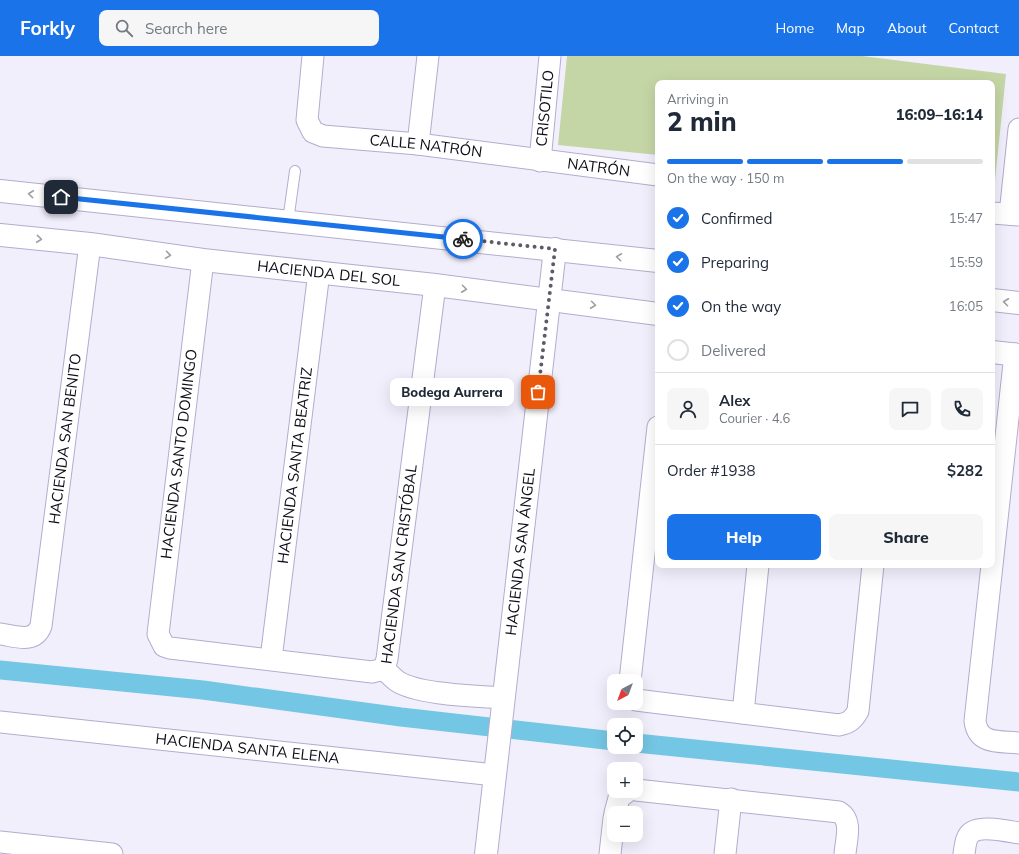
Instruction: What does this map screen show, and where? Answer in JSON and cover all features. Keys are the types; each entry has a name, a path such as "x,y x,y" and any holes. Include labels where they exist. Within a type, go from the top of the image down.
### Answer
{"street":[{"name":"CALLE NATRÓN","path":"313,56 307,120 313,132 323,136 418,144 540,161"},
{"path":"418,144 428,56"},
{"name":"CRISOTILO","path":"540,161 550,56"},
{"path":"1007,214 1019,129"},
{"name":"NATRÓN","path":"540,161 655,176"},
{"path":"0,191 655,261"},
{"name":"HACIENDA DEL SOL","path":"0,235 90,244 203,260 435,285 655,314"},
{"name":"HACIENDA SAN BENITO","path":"0,634 27,638 34,637 38,633 41,626 90,244"},
{"name":"HACIENDA SAN ÁNGEL","path":"486,854 555,249"},
{"name":"HACIENDA SANTO DOMINGO","path":"164,646 158,634 203,260"},
{"name":"HACIENDA SANTA BEATRIZ","path":"270,659 319,272"},
{"name":"HACIENDA SAN CRISTÓBAL","path":"164,646 170,648 372,672 384,669 387,659 435,285"},
{"path":"995,300 1019,303"},
{"path":"995,352 1017,355 995,547"},
{"path":"631,674 655,454"},
{"path":"743,713 758,568"},
{"path":"643,701 838,725 847,724 853,720 858,711 873,568"},
{"path":"993,568 975,721 976,730 980,736 987,740 1019,743"},
{"path":"384,669 398,682 412,687 503,705"},
{"name":"HACIENDA SANTA ELENA","path":"0,722 495,770"},
{"path":"643,792 730,798 839,812 847,819 845,854"},
{"path":"725,854 730,798"},
{"path":"966,844 973,831 983,829 1019,833"},
{"path":"0,842 112,854"},
{"path":"610,854 611,842"}],"lane":[{"path":"288,221 295,171"}],"green space":[{"path":"567,56 862,56 1006,74 995,180 995,80 655,80 655,155 558,145"}],"waterway":[{"path":"0,670 203,690 401,717 607,740"},
{"path":"643,744 1019,782"}],"way so far":[{"path":"463,239 555,249 538,392"}],"place":[{"name":"Bodega Aurrera","path":"538,392"}],"route":[{"path":"61,197 463,239"}]}
